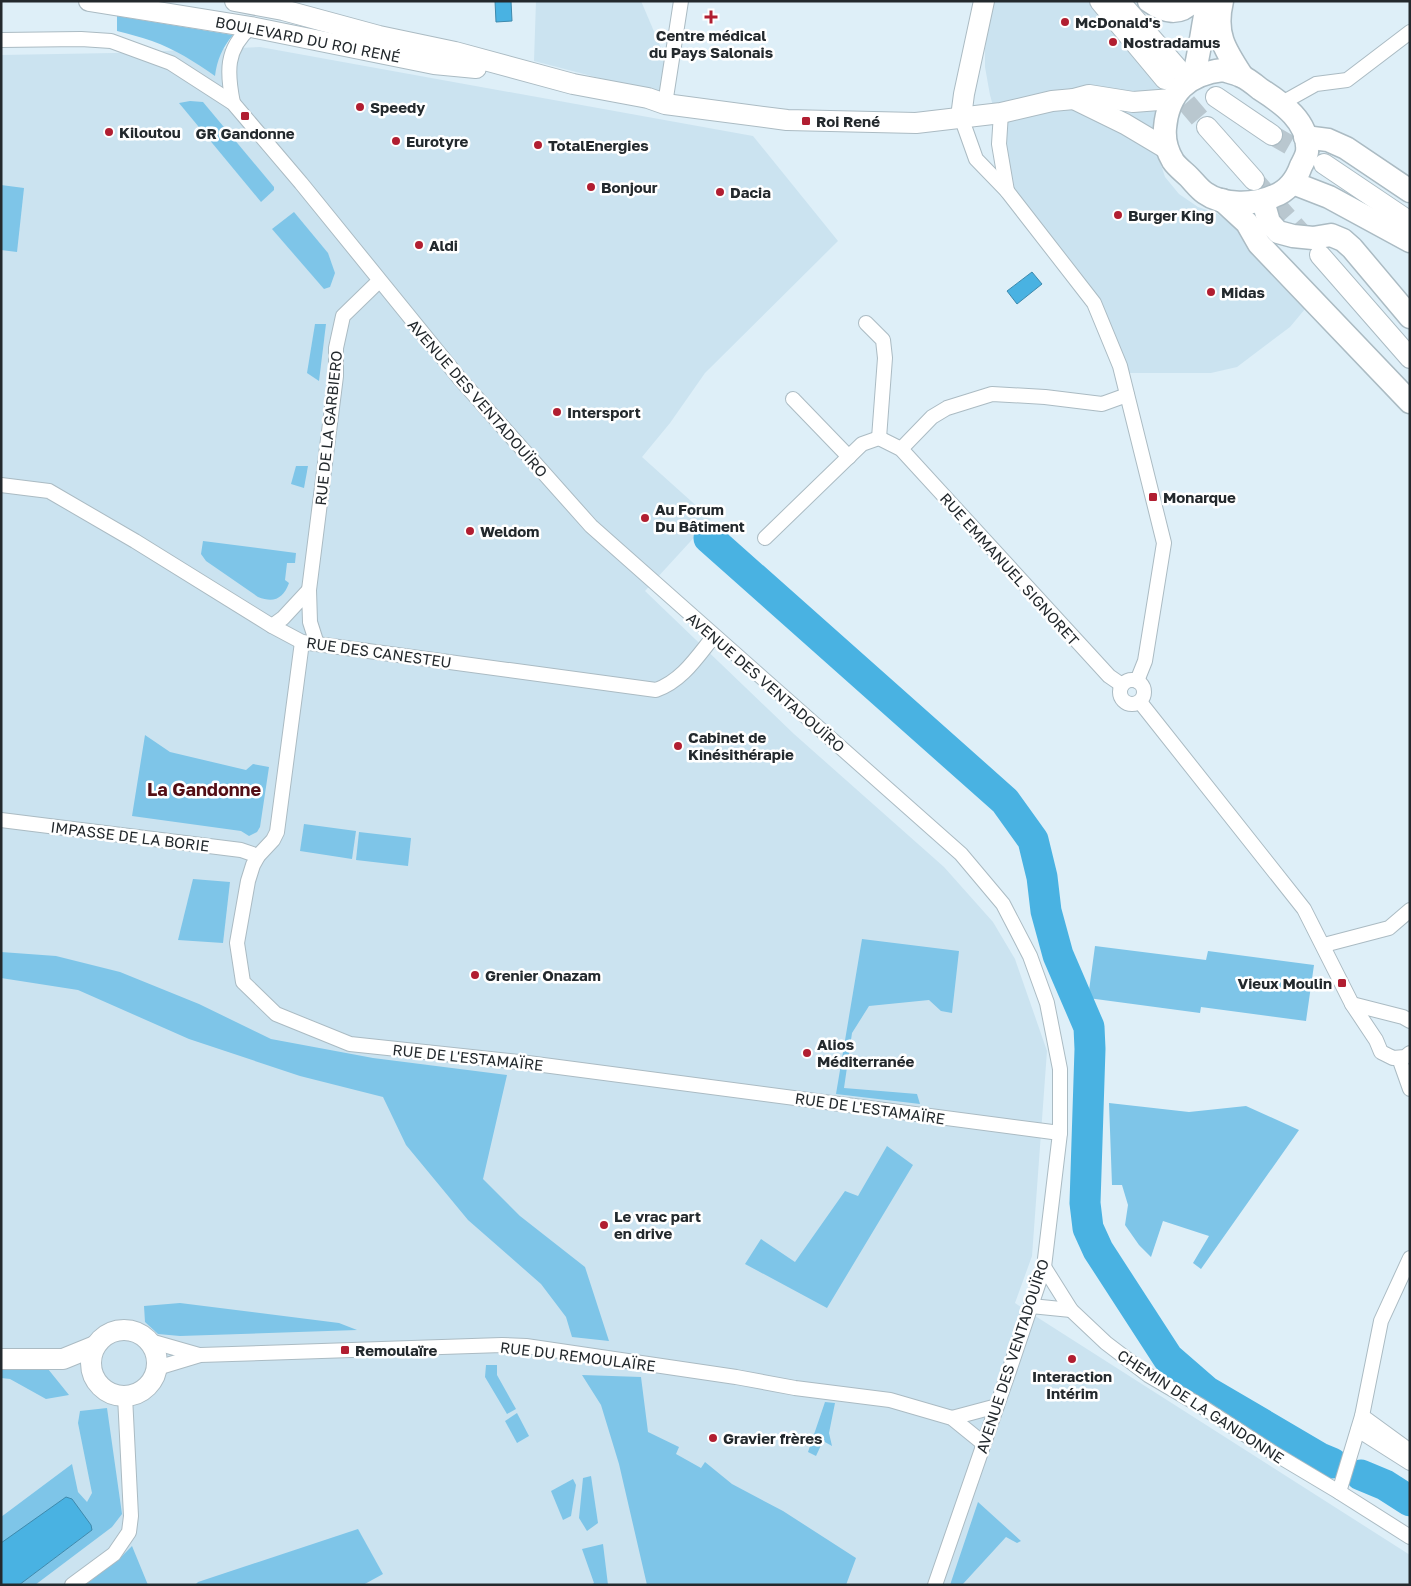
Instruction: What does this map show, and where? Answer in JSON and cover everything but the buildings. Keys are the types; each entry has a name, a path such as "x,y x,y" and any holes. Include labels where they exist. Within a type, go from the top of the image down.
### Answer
{"main road":[{"name":"BOULEVARD DU ROI RENÉ","path":"89,1 251,27 434,64 529,73"},
{"name":"BOULEVARD DU ROI RENÉ","path":"235,1 283,10 305,8 379,36 455,52 573,84 648,98 665,104 787,120 916,123 1001,112 1088,95 1133,102 1177,82"},
{"path":"961,118 964,94 984,1"},
{"path":"1100,1 1177,82"},
{"path":"1119,1 1177,82"},
{"path":"1149,1 1166,11 1176,11 1193,1"},
{"path":"1177,82 1207,72 1223,70 1242,76 1282,103 1299,120 1305,137 1307,152 1293,183 1280,194 1263,201 1243,203 1222,200 1206,194 1173,161 1167,149 1165,135 1166,117 1177,82 1200,54 1202,27 1208,1"},
{"path":"1222,1 1220,17 1221,38 1242,76"},
{"path":"1216,97 1272,136"},
{"path":"1074,99 1125,124 1167,149"},
{"path":"1208,127 1254,180"},
{"path":"1305,137 1328,140 1346,148 1410,191"},
{"path":"1324,164 1410,222"},
{"path":"1293,183 1329,196 1410,241"},
{"path":"1222,200 1248,222 1259,244 1410,402"},
{"path":"1263,201 1269,222 1278,232 1313,238 1331,235 1343,240 1352,248 1410,317"},
{"path":"1320,255 1410,358"},
{"name":"RUE DU REMOULAÏRE","path":"1,1359 63,1359 95,1346 110,1332 121,1330 132,1330 142,1334 150,1341"},
{"path":"95,1346 91,1362 92,1371 98,1383 106,1390 125,1396 142,1391 149,1385 157,1368 156,1354 150,1341"},
{"name":"RUE DU REMOULAÏRE","path":"63,1359 92,1371"}],"street":[{"path":"665,104 681,1"},
{"path":"233,103 228,78 231,56 243,34 251,27"},
{"path":"1282,103 1316,84 1347,80 1410,32"},
{"name":"AVENUE DES VENTADOUÏRO","path":"1,40 81,39 111,41 171,63 233,103 295,176 460,379 591,526 961,854 1004,904 1030,956 1047,1004 1060,1069 1060,1133 1044,1267 935,1585"},
{"path":"1001,112 999,144 1007,191"},
{"path":"961,118 976,159 1007,191 1094,303 1120,366 1164,543 1145,661 1137,681"},
{"name":"RUE DE LA GARBIERO","path":"317,644 310,622 308,590 336,376 336,348 344,316 379,281"},
{"path":"765,538 862,444 879,438 883,385 883,340 866,323"},
{"path":"901,449 932,417 947,408 992,394 1045,397 1102,404 1127,395"},
{"path":"793,400 849,457"},
{"name":"RUE EMMANUEL SIGNORET","path":"879,438 901,449 1109,676 1122,685"},
{"name":"RUE DES CANESTEU","path":"1,485 49,491 135,541 272,626 302,642 656,690 667,686 677,679 714,636"},
{"path":"272,626 283,618 308,590"},
{"name":"RUE DE L'ESTAMAÏRE","path":"302,642 277,832 253,865 248,881 238,943 244,982 276,1014 350,1044 528,1062 1060,1133"},
{"path":"1129,681 1137,681 1144,689 1144,696 1140,702 1133,705 1122,700 1120,693 1122,685 1129,681"},
{"path":"1140,702 1304,909 1324,945 1352,1004 1376,1040 1381,1052 1393,1058 1404,1056 1410,1089"},
{"name":"IMPASSE DE LA BORIE","path":"1,820 241,850 258,856"},
{"path":"1324,945 1389,928 1410,910"},
{"path":"1352,1004 1403,1017 1410,1021"},
{"path":"1376,1040 1379,1026 1396,1016"},
{"path":"1339,1492 1362,1416 1381,1321 1410,1258"},
{"name":"CHEMIN DE LA GANDONNE","path":"1044,1267 1070,1310 1106,1344 1148,1375 1201,1406 1410,1537"},
{"path":"1031,1306 1070,1310"},
{"name":"RUE DU REMOULAÏRE","path":"150,1341 200,1355"},
{"name":"RUE DU REMOULAÏRE","path":"157,1368 200,1355 502,1345 526,1346 736,1377 795,1388 890,1400 952,1418 984,1444"},
{"path":"72,1585 114,1554 129,1532 131,1516 125,1396"},
{"path":"952,1418 997,1406"},
{"path":"1362,1416 1410,1451"},
{"path":"1358,1430 1410,1463"}],"shaded area":[{"path":"495,1 511,1 512,21 496,22"},
{"path":"536,1 641,1 670,69 664,95 534,61"},
{"path":"991,1 1093,1 1171,93 1157,133 1159,159 1165,177 1179,194 1198,207 1216,213 1228,221 1310,303 1290,327 1237,367 1211,373 1125,373 1095,295 1013,190 1006,152 990,95 985,67 985,49"},
{"path":"117,16 233,35 221,54 215,76 169,48 117,31"},
{"path":"260,47 753,136 838,241 705,373 670,423 642,457 711,519 645,591 794,734 944,867 993,922 1015,959 1047,1051 1032,1256 1015,1303 1410,1555 1410,1585 1,1585 1,55"},
{"path":"190,101 203,102 274,187 274,190 261,202 179,103"},
{"path":"1,185 24,188 17,252 1,250"},
{"path":"294,212 328,253 335,273 330,287 324,289 272,229"},
{"path":"1032,272 1042,284 1017,304 1007,291"},
{"path":"315,324 326,324 319,381 307,373"},
{"path":"296,466 308,466 304,488 291,484"},
{"path":"203,541 296,553 295,563 287,563 285,580 289,583 284,593 277,598 269,600 258,597 206,561 201,554"},
{"path":"145,735 170,752 246,770 253,764 269,767 260,827 257,832 249,836 241,831 132,816"},
{"path":"304,824 356,831 352,859 300,851"},
{"path":"359,832 411,838 408,866 356,860"},
{"path":"193,879 230,882 223,943 178,940"},
{"path":"862,939 959,951 952,1013 941,1011 929,1000 869,1006 852,1033 844,1088 917,1094 920,1104 836,1094"},
{"path":"1095,946 1206,960 1208,951 1314,965 1306,1021 1201,1007 1200,1013 1088,998"},
{"path":"1,952 56,956 120,972 199,1004 271,1039 373,1058 507,1075 483,1179 520,1216 585,1267 609,1341 572,1337 566,1317 541,1284 468,1220 406,1145 383,1097 300,1076 189,1039 78,990 1,978"},
{"path":"1109,1103 1189,1112 1246,1106 1299,1130 1201,1269 1193,1263 1209,1236 1163,1221 1151,1257 1139,1245 1125,1225 1128,1205 1122,1185 1112,1185"},
{"path":"887,1146 913,1165 827,1308 745,1264 761,1239 795,1262 845,1191 858,1196"},
{"path":"180,1303 339,1323 357,1330 180,1336 158,1334 145,1322 144,1306"},
{"path":"486,1365 497,1365 497,1375 516,1409 507,1414 485,1377"},
{"path":"1,1367 48,1369 69,1395 46,1399 10,1379 1,1378"},
{"path":"582,1375 641,1377 648,1432 679,1447 676,1454 701,1468 705,1462 732,1484 783,1511 856,1558 846,1585 647,1585 619,1464 601,1405"},
{"path":"825,1402 835,1403 829,1433 832,1446 823,1441 816,1456 808,1452"},
{"path":"107,1408 122,1514 112,1527 35,1585 19,1585 92,1530 1,1543 1,1517 72,1464 78,1492 87,1502 92,1493 78,1423 80,1411"},
{"path":"517,1413 529,1436 517,1443 505,1421"},
{"path":"591,1476 598,1523 587,1531 579,1518 583,1478"},
{"path":"573,1479 576,1485 571,1516 563,1520 551,1491"},
{"path":"66,1497 72,1499 91,1525 92,1530 19,1585 1,1585 1,1543"},
{"path":"978,1502 1021,1541 1017,1543 1006,1537 962,1585 950,1585"},
{"path":"358,1529 383,1574 363,1585 195,1585 198,1582"},
{"path":"603,1544 608,1585 591,1585 594,1583 582,1549"},
{"path":"132,1546 148,1585 85,1585 119,1559"}],"waterway":[{"path":"709,538 1005,801 1033,840 1042,877 1046,911 1058,955 1089,1027 1085,1203 1088,1228 1098,1250 1168,1358 1206,1391 1320,1458 1332,1463"},
{"path":"1361,1475 1385,1485 1410,1501"}],"tunnel":[{"path":"1167,80 1207,127"},
{"path":"1272,135 1318,161"},
{"path":"1254,180 1311,244"}],"place":[{"name":"Centre médical du Pays Salonais","path":"711,17"},
{"name":"McDonald's","path":"1065,22"},
{"name":"Nostradamus","path":"1113,42"},
{"name":"Speedy","path":"360,107"},
{"name":"GR Gandonne","path":"245,116"},
{"name":"Roi René","path":"806,121"},
{"name":"Kiloutou","path":"109,132"},
{"name":"Eurotyre","path":"396,141"},
{"name":"TotalEnergies","path":"538,145"},
{"name":"Bonjour","path":"591,187"},
{"name":"Dacia","path":"720,192"},
{"name":"Burger King","path":"1118,215"},
{"name":"Aldi","path":"419,245"},
{"name":"Midas","path":"1211,292"},
{"name":"Intersport","path":"557,412"},
{"name":"Monarque","path":"1153,497"},
{"name":"Au Forum Du Bâtiment","path":"645,518"},
{"name":"Weldom","path":"470,531"},
{"name":"Cabinet de Kinésithérapie","path":"678,746"},
{"name":"Grenier Onazam","path":"475,975"},
{"name":"Vieux Moulin","path":"1342,983"},
{"name":"Alios Méditerranée","path":"807,1053"},
{"name":"Le vrac part en drive","path":"604,1225"},
{"name":"Remoulaïre","path":"345,1350"},
{"name":"Interaction Intérim","path":"1072,1359"},
{"name":"Gravier frères","path":"713,1438"}],"district":[{"name":"La Gandonne","path":"204,789"}]}
